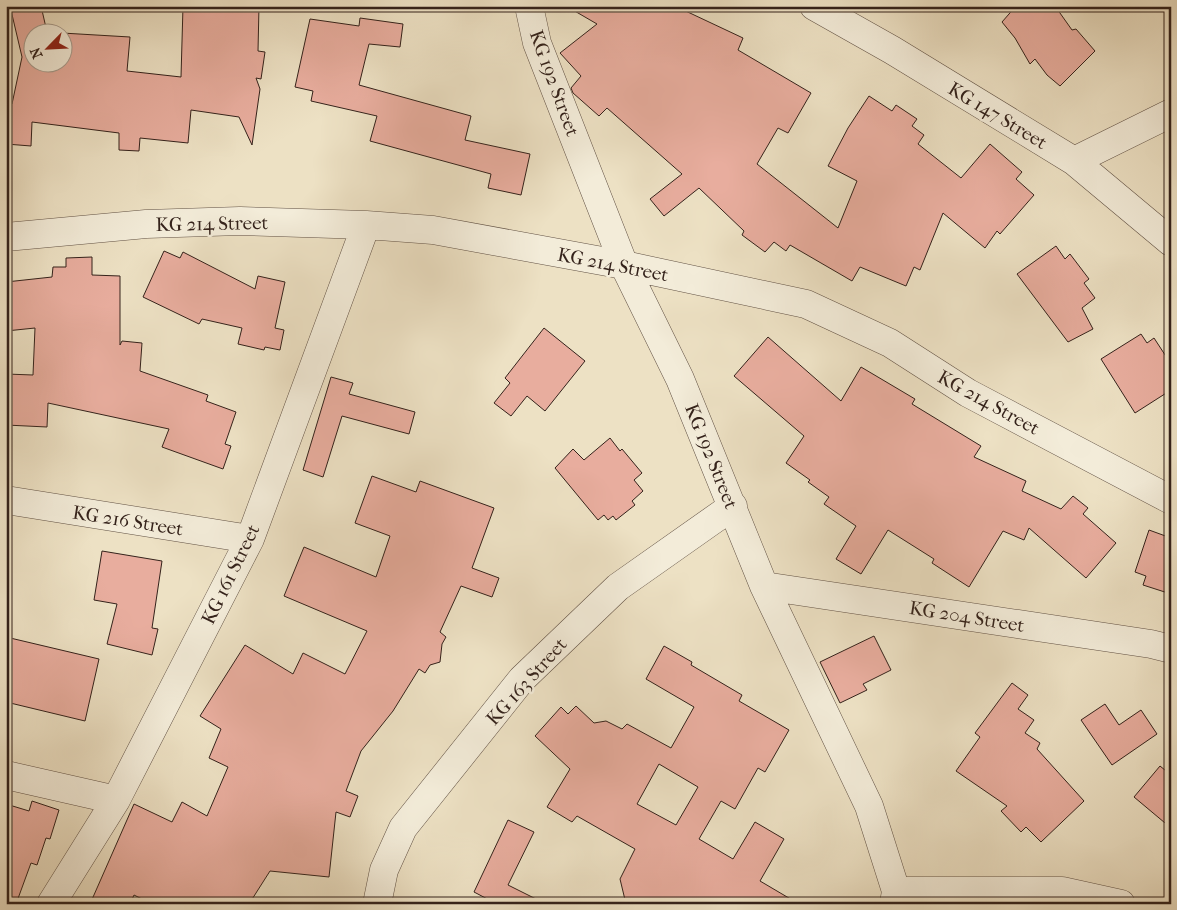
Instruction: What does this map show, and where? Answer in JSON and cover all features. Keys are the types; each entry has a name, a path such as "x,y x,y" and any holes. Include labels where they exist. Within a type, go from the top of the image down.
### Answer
{"street":[{"name":"KG 192 Street","path":"529,6 537,43 624,265 680,379 764,586 869,806 895,897"},
{"name":"KG 147 Street","path":"814,6 892,50 1074,161 1171,242"},
{"path":"1074,161 1171,113"},
{"name":"KG 214 Street","path":"6,236 165,223 240,221 366,225 433,230 624,265 806,304 890,343 968,393 1171,500"},
{"name":"KG 161 Street","path":"51,904 116,800 250,539 366,225"},
{"name":"KG 216 Street","path":"6,500 250,539"},
{"name":"KG 163 Street","path":"377,904 384,870 403,828 522,679 618,587 733,506"},
{"name":"KG 204 Street","path":"764,586 934,610 1151,644 1171,649"},
{"path":"6,775 116,800"},
{"path":"895,897 1062,891 1121,904"}],"building":[{"path":"10,6 41,6 45,22 22,22 22,57"},
{"path":"183,6 259,6 258,51 265,52 261,79 256,78 260,89 252,145 239,117 191,110 188,143 140,138 139,151 119,150 119,133 32,122 31,146 6,144 6,103 12,104 22,57 22,72 72,72 72,34 130,37 127,71 181,77"},
{"path":"566,6 675,6 743,38 738,50 811,93 788,133 778,128 757,164 838,228 857,181 828,166 848,128 869,96 892,111 896,105 917,119 912,126 924,135 918,144 961,178 990,144 1022,172 1016,179 1034,195 1000,234 997,231 985,248 943,213 920,270 914,267 906,286 860,267 852,281 790,245 786,251 774,242 765,252 742,235 744,231 699,188 664,216 650,199 682,174 607,108 599,116 573,93 571,88 581,76 560,53 597,24"},
{"path":"1016,6 1055,6 1072,30 1076,29 1095,51 1060,86 1047,75 1035,59 1030,64 1015,38 1002,22"},
{"path":"360,18 403,24 400,47 369,44 359,85 471,116 465,140 530,154 521,195 488,188 491,174 370,141 377,116 311,101 313,91 295,87 310,19 359,26"},
{"path":"1056,246 1065,259 1070,254 1089,279 1084,283 1095,298 1082,308 1093,329 1068,342 1017,274"},
{"path":"164,251 180,258 183,252 255,289 258,276 285,282 275,328 284,330 280,350 265,347 264,350 238,344 242,328 202,319 199,324 143,297"},
{"path":"92,257 92,275 120,276 120,345 122,341 142,343 140,371 208,395 206,401 236,412 225,444 231,446 223,469 162,447 169,429 48,403 47,427 6,425 6,374 33,375 35,328 6,331 6,282 52,277 53,267 66,267 66,258"},
{"path":"544,328 585,361 545,411 527,396 511,416 494,403 510,383 505,378"},
{"path":"1141,334 1147,343 1154,338 1171,364 1171,390 1135,413 1101,359"},
{"path":"768,337 841,401 861,367 915,399 912,404 981,446 974,457 1026,481 1022,491 1061,509 1073,496 1088,508 1083,514 1116,543 1086,578 1029,528 1024,540 1003,531 969,587 932,563 934,559 888,530 861,574 836,559 856,526 824,504 829,497 808,482 810,480 786,463 804,436 734,376"},
{"path":"331,377 353,383 349,394 415,412 409,434 342,416 323,477 303,470"},
{"path":"610,438 642,473 634,480 643,491 632,501 635,505 616,520 613,516 608,520 604,515 598,520 555,468 573,449 584,460"},
{"path":"372,476 416,492 420,481 494,508 472,568 499,578 492,597 461,586 440,632 446,637 442,644 440,662 430,665 425,673 419,669 393,711 361,751 346,791 358,796 350,817 336,812 329,877 270,871 249,904 152,904 134,895 130,904 90,904 134,804 172,822 182,802 207,816 228,767 209,758 221,729 200,716 245,645 293,674 303,653 345,674 367,631 284,596 304,547 376,577 390,536 355,523"},
{"path":"1149,530 1171,538 1171,594 1143,585 1146,576 1135,572"},
{"path":"102,551 162,561 152,628 158,629 152,655 107,644 117,604 94,600"},
{"path":"874,636 891,670 863,684 867,690 840,703 820,662"},
{"path":"6,637 99,659 85,721 6,702"},
{"path":"664,646 692,662 691,665 742,695 739,701 789,730 765,772 758,768 735,809 721,801 699,839 733,859 755,822 784,839 760,881 799,904 626,904 620,879 635,849 577,816 572,822 547,807 570,769 535,736 561,707 568,714 576,706 594,723 606,721 622,729 627,724 671,748 694,707 646,679","holes":["659,764 698,787 676,825 637,804"]},
{"path":"1012,683 1028,695 1018,709 1034,720 1025,733 1040,743 1037,749 1084,801 1041,842 1026,827 1021,832 1001,811 1007,806 956,771 980,737 975,733"},
{"path":"1105,704 1119,725 1141,710 1157,734 1112,765 1081,720"},
{"path":"1160,766 1171,775 1171,828 1134,797"},
{"path":"32,801 59,810 50,839 46,838 37,865 31,863 16,904 6,904 6,804 29,811"},
{"path":"508,820 534,832 508,885 546,904 497,904 474,892"}]}
